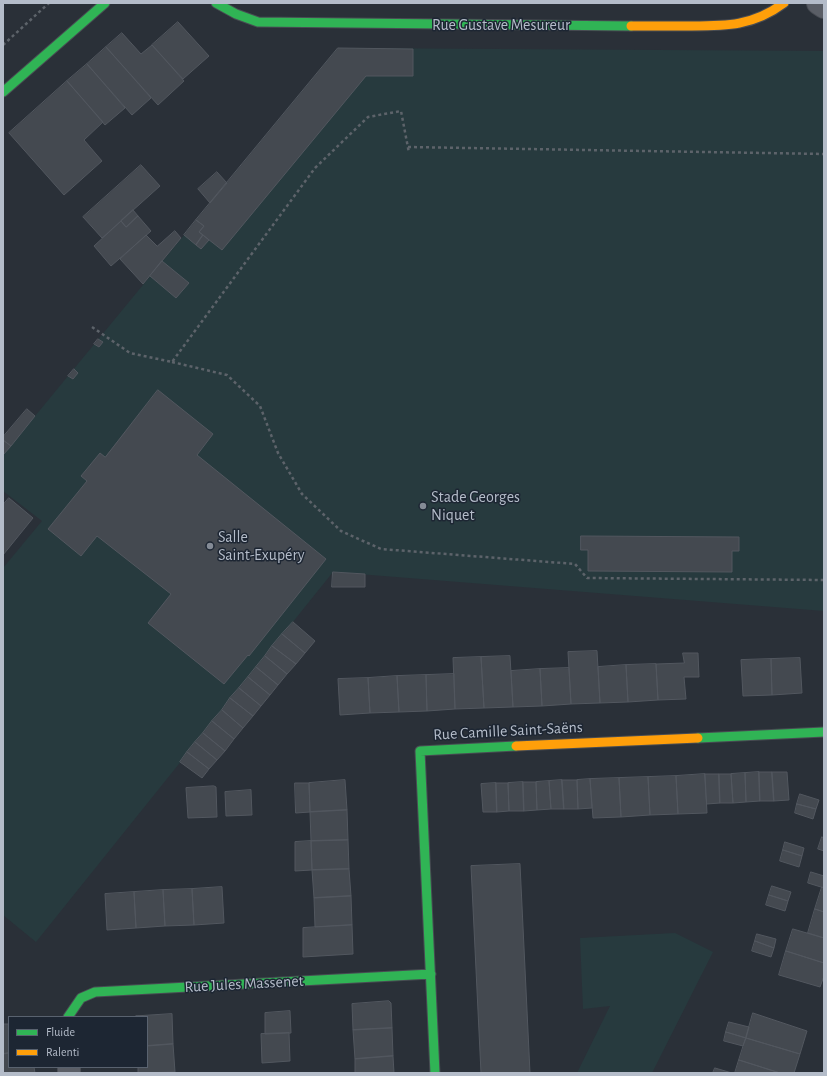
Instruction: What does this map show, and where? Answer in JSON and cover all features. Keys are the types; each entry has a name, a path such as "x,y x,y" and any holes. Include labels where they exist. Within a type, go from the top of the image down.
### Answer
{"street":[{"path":"3,92 105,3"},
{"name":"Rue Gustave Mesureur","path":"216,3 243,18 258,22 467,25 726,26 759,18 777,9 784,3"},
{"path":"818,3 824,8"},
{"name":"Rue Camille Saint-Saëns","path":"435,1073 420,751 824,732"},
{"name":"Rue Jules Massenet","path":"69,1016 81,998 95,992 431,974"}],"path":[{"path":"3,45 49,3"},
{"path":"172,362 315,168 368,117 402,111 409,153"},
{"path":"408,147 824,154"},
{"path":"92,327 130,353 227,375 260,406 278,453 302,494 341,531 381,550 575,564 587,578 824,580"}],"green space":[{"name":"Stade Georges Niquet","path":"338,48 824,51 824,611 333,572 36,942 3,915 3,568 42,521 3,491 3,455"},
{"path":"675,933 713,952 652,1073 577,1073 610,1006 583,1009 580,938"}],"building":[{"path":"178,22 209,56 183,79 152,45"},
{"path":"122,33 141,54 152,45 184,81 158,105 106,47"},
{"path":"106,47 151,98 132,115 87,64"},
{"path":"338,48 413,49 413,76 366,76 222,250 199,232 204,226 196,220"},
{"path":"87,64 125,108 105,125 67,81"},
{"path":"67,81 103,122 84,140 102,161 64,195 9,133"},
{"path":"141,165 160,186 102,238 83,217"},
{"path":"217,172 227,183 210,203 198,189"},
{"path":"133,210 138,216 126,227 121,221"},
{"path":"138,216 151,231 111,266 94,246 121,221 126,227"},
{"path":"196,220 204,226 199,232 203,235 196,245 184,235"},
{"path":"175,231 181,238 143,284 120,259 146,235 157,246"},
{"path":"203,235 209,240 201,249 196,245"},
{"path":"162,261 189,283 176,298 150,276"},
{"path":"98,339 103,342 99,347 94,344"},
{"path":"74,369 78,373 73,379 68,376"},
{"name":"Salle Saint-Exupéry","path":"158,390 213,434 197,455 326,559 249,656 248,655 224,684 148,623 171,594 97,536 81,556 48,529 87,481 81,476 100,453 105,457"},
{"path":"27,409 35,416 11,446 3,440 3,437"},
{"path":"3,440 11,446 3,455"},
{"path":"9,498 33,518 3,555 3,505"},
{"path":"581,536 739,537 739,551 732,551 732,572 588,571 588,550 581,550"},
{"path":"333,572 365,574 365,587 332,587"},
{"path":"293,622 315,641 305,653 282,634"},
{"path":"282,634 305,653 296,664 272,646"},
{"path":"272,646 296,664 287,674 265,656"},
{"path":"597,651 600,703 571,704 568,652"},
{"path":"683,653 698,653 699,677 684,677 686,699 658,700 656,664 684,663"},
{"path":"265,656 287,674 278,685 256,667"},
{"path":"510,656 513,707 484,708 481,657"},
{"path":"481,657 484,708 455,709 453,658"},
{"path":"800,658 802,693 772,695 771,659"},
{"path":"771,659 772,695 743,696 741,660"},
{"path":"656,664 658,700 628,702 626,665"},
{"path":"626,665 628,702 600,703 598,667"},
{"path":"256,667 278,685 270,695 248,677"},
{"path":"569,668 571,704 542,706 540,669"},
{"path":"540,669 542,706 513,707 511,671"},
{"path":"454,674 455,709 427,711 426,675"},
{"path":"426,675 427,711 399,712 397,676"},
{"path":"397,676 399,712 370,713 368,678"},
{"path":"248,677 270,695 261,706 239,688"},
{"path":"368,678 370,713 340,715 338,679"},
{"path":"239,688 261,706 253,716 230,698"},
{"path":"230,698 253,716 243,728 222,710"},
{"path":"222,710 243,728 234,739 212,721"},
{"path":"212,721 234,739 225,751 203,733"},
{"path":"203,733 225,751 217,760 195,742"},
{"path":"195,742 217,760 209,769 187,752"},
{"path":"187,752 209,769 202,778 180,762"},
{"path":"759,772 772,772 774,801 760,801"},
{"path":"759,772 760,801 746,802 745,773"},
{"path":"772,772 787,772 789,800 774,801"},
{"path":"745,773 746,802 733,803 731,774"},
{"path":"705,774 707,813 678,814 676,776"},
{"path":"705,774 719,774 720,803 707,804"},
{"path":"719,774 731,774 733,803 720,803"},
{"path":"676,776 678,814 650,815 648,777"},
{"path":"648,777 650,815 621,817 619,778"},
{"path":"619,778 621,817 593,818 590,779"},
{"path":"590,779 592,808 578,809 577,780"},
{"path":"345,780 347,810 310,812 309,783"},
{"path":"562,780 564,809 551,809 549,781"},
{"path":"562,780 577,780 578,809 564,809"},
{"path":"549,781 551,809 537,810 536,782"},
{"path":"523,782 524,811 509,811 508,783"},
{"path":"523,782 536,782 537,810 524,811"},
{"path":"295,783 309,783 310,812 296,813"},
{"path":"496,783 508,783 509,811 497,812"},
{"path":"496,783 497,812 483,812 481,784"},
{"path":"216,787 217,817 188,818 186,788"},
{"path":"251,790 252,815 226,816 225,792"},
{"path":"800,794 819,800 816,809 797,804"},
{"path":"797,804 816,809 813,819 795,813"},
{"path":"347,810 348,840 311,841 310,812"},
{"path":"822,837 824,838 824,851 818,849"},
{"path":"348,840 349,869 312,870 311,841"},
{"path":"311,841 312,870 295,871 295,842"},
{"path":"785,842 804,848 802,856 783,850"},
{"path":"783,850 802,856 799,867 780,861"},
{"path":"520,864 530,1073 481,1073 471,866"},
{"path":"349,869 351,896 314,898 312,870"},
{"path":"811,872 824,876 824,888 808,883"},
{"path":"772,886 791,892 788,901 769,895"},
{"path":"222,887 224,923 194,925 192,889"},
{"path":"822,887 824,888 824,912 815,909"},
{"path":"192,889 194,925 165,926 163,890"},
{"path":"163,890 165,926 136,928 134,892"},
{"path":"134,892 136,928 107,930 105,894"},
{"path":"769,895 788,901 785,911 766,905"},
{"path":"351,896 352,925 315,927 314,898"},
{"path":"815,909 824,912 824,938 808,933"},
{"path":"352,925 353,954 303,957 303,928"},
{"path":"793,929 824,938 824,963 786,951"},
{"path":"757,934 776,939 774,948 755,941"},
{"path":"755,941 774,948 771,957 752,951"},
{"path":"786,951 824,963 824,976 820,987 779,975"},
{"path":"389,1001 391,1003 392,1028 353,1030 352,1004"},
{"path":"290,1011 291,1033 265,1034 265,1013"},
{"path":"753,1013 807,1031 800,1054 746,1038"},
{"path":"172,1014 173,1044 148,1046 148,1016 136,1016"},
{"path":"729,1022 749,1027 746,1038 726,1032"},
{"path":"3,1024 8,1024 8,1053 3,1054"},
{"path":"392,1028 393,1056 355,1059 353,1030"},
{"path":"726,1032 746,1038 743,1046 724,1041"},
{"path":"289,1033 290,1061 262,1063 261,1034"},
{"path":"746,1038 800,1054 794,1073 780,1073 739,1060"},
{"path":"173,1044 175,1072 138,1073 138,1068 148,1068 148,1046"},
{"path":"8,1053 8,1068 34,1068 35,1073 3,1073 3,1054"},
{"path":"393,1056 394,1073 355,1073 355,1059"},
{"path":"739,1060 780,1073 735,1073"},
{"path":"715,1068 732,1073 713,1073"}],"traffic: fast":[{"path":"3,92 105,3"},
{"path":"216,3 236,14 258,22 631,26"},
{"path":"698,738 824,732"},
{"path":"435,1073 420,751 516,746"},
{"path":"69,1016 81,998 95,992 431,974"}],"traffic: slow":[{"path":"631,26 713,26 737,24 761,17 784,3"},
{"path":"516,746 698,738"}],"place":[{"name":"Stade Georges Niquet","path":"423,506"},
{"name":"Salle Saint-Exupéry","path":"210,546"}]}
